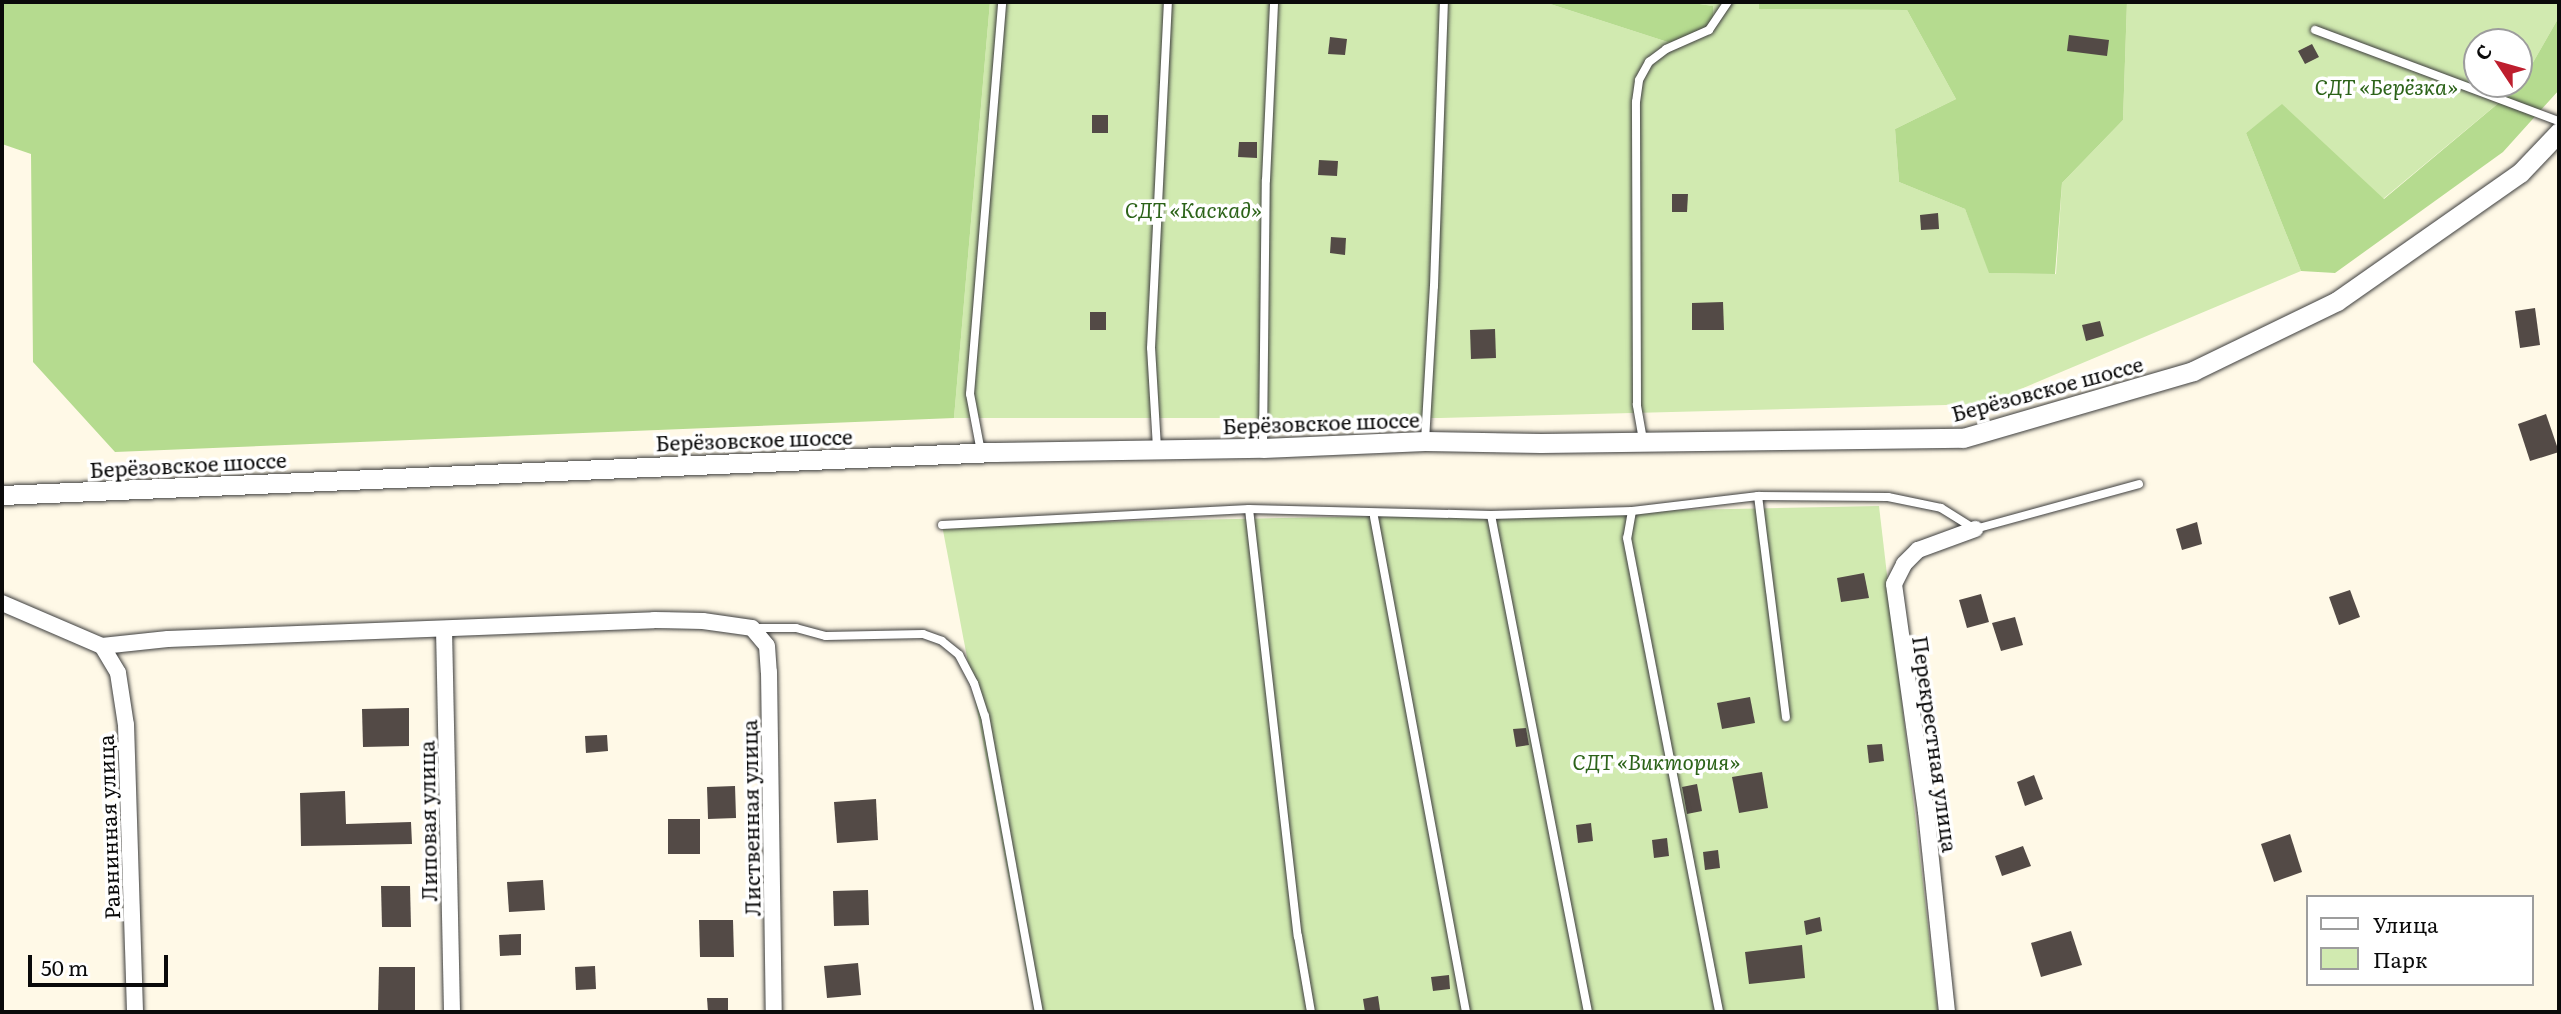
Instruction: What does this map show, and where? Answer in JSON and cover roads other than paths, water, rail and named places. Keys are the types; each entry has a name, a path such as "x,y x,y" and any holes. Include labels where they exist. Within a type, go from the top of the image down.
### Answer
{"street":[{"name":"Берёзовское шоссе","path":"2,495 981,452 1263,448 1425,441 1644,443 1963,438 2193,371 2337,301 2520,173 2559,132"},
{"name":"Перекрестная улица","path":"1947,1012 1926,812 1894,584 1904,564 1918,550 1975,529"},
{"path":"2,603 103,646 168,639 654,620 703,621 752,628"},
{"name":"Лиственная улица","path":"752,628 767,646 769,672 774,1012"},
{"name":"Липовая улица","path":"444,629 452,1012"},
{"name":"Равнинная улица","path":"103,646 118,673 126,725 135,1012"}],"lane":[{"path":"981,452 970,394 1002,2"},
{"path":"1157,448 1151,348 1168,2"},
{"path":"1263,448 1265,235 1274,2"},
{"path":"1425,441 1434,286 1444,2"},
{"path":"1644,443 1637,405 1636,102 1639,80 1649,62 1666,50 1709,30 1728,2"},
{"path":"2315,30 2559,121"},
{"path":"942,525 1249,509 1491,515 1632,511 1758,496 1888,497 1941,508 1975,529 2139,484"},
{"path":"1758,496 1786,717"},
{"path":"1249,509 1298,936 1311,1012"},
{"path":"1632,511 1627,538 1719,1012"},
{"path":"1491,515 1588,1012"},
{"path":"1374,517 1466,1012"},
{"path":"752,628 796,628 826,636 923,634 942,640 959,655 974,682 985,716 1039,1012"}],"park label":[{"name":"СДТ «Берёзка»","path":"2386,86"},
{"name":"СДТ «Каскад»","path":"1193,209"},
{"name":"СДТ «Виктория»","path":"1656,761"}]}
